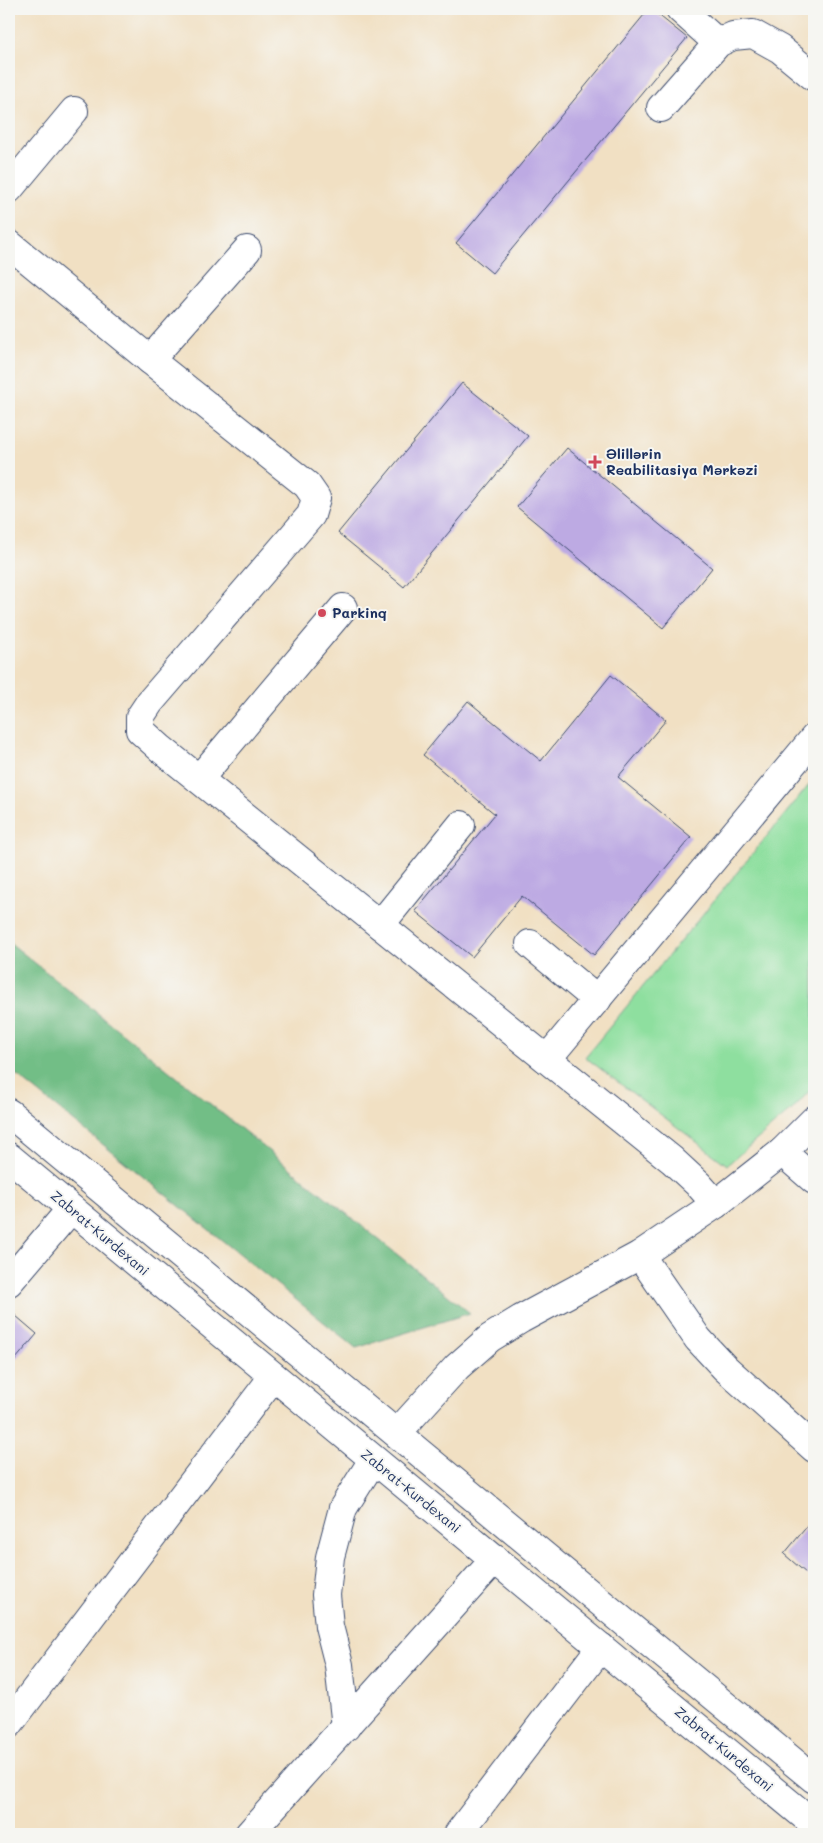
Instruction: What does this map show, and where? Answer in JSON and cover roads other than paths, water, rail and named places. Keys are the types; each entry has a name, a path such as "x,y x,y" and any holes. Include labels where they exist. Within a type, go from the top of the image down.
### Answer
{"main road":[{"path":"680,9 718,43"},
{"path":"661,108 718,43 733,36 754,34 780,49 814,76"},
{"path":"9,189 74,112"},
{"path":"9,244 150,360 307,485 316,498 311,514 150,702 140,718 140,730 198,779 672,1160 716,1204"},
{"path":"150,360 247,250"},
{"path":"198,779 343,608"},
{"path":"547,1059 814,738"},
{"path":"380,925 461,824"},
{"path":"530,944 597,1000"},
{"path":"9,1113 814,1779"},
{"path":"346,1727 339,1665 329,1626 326,1596 330,1558 343,1508 374,1460 457,1367 490,1338 521,1319 640,1255 716,1204 782,1152 814,1120"},
{"path":"782,1152 814,1180"},
{"name":"Zabrat-Kurdexani","path":"12,1166 71,1209 814,1824"},
{"path":"9,1282 71,1209"},
{"path":"640,1255 698,1338 724,1366 814,1448"},
{"path":"9,1724 273,1377"},
{"path":"249,1834 495,1559"},
{"path":"458,1834 600,1646"}],"place":[{"name":"Əlillərin Reabilitasiya Mərkəzi","path":"595,462"},
{"name":"Parkinq","path":"322,613"}]}
